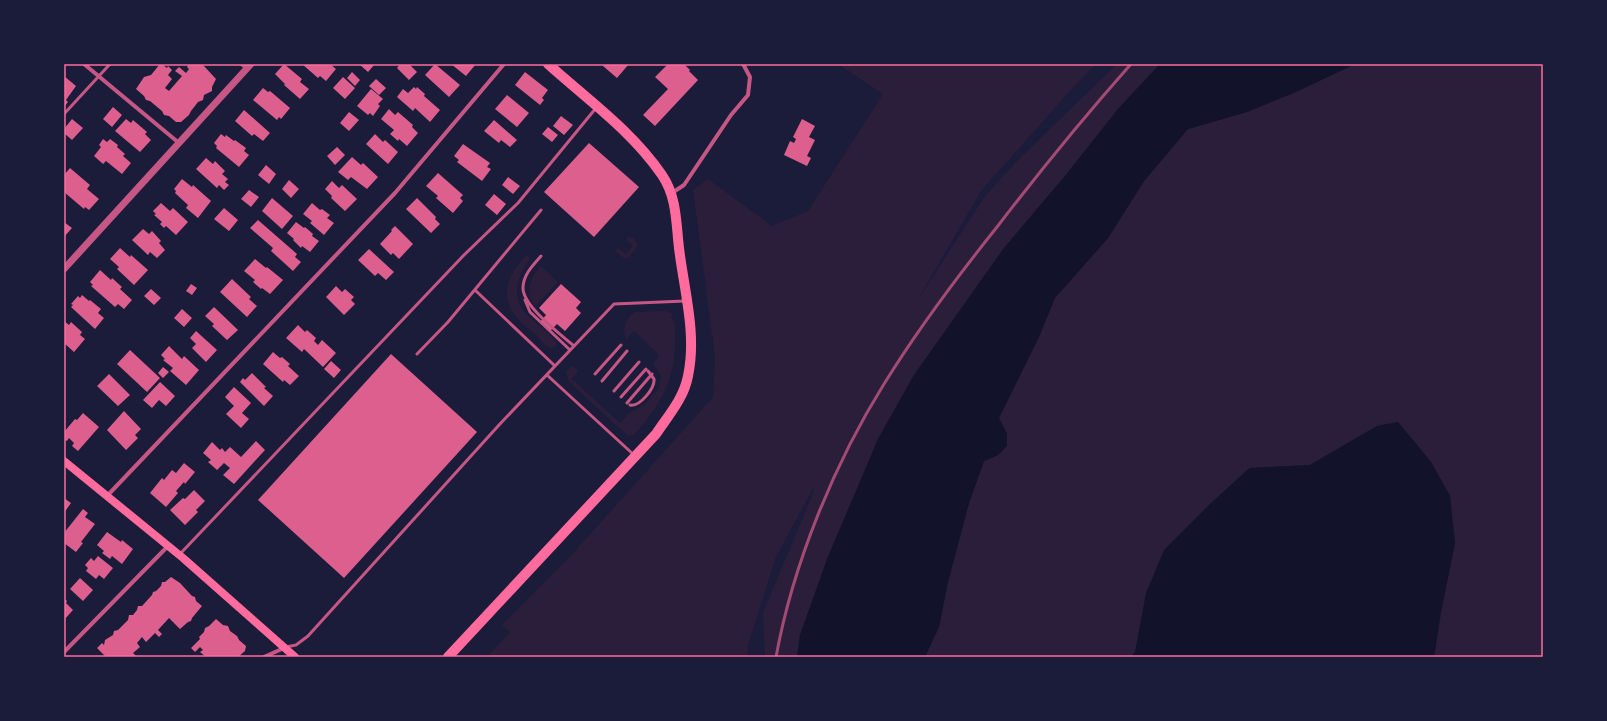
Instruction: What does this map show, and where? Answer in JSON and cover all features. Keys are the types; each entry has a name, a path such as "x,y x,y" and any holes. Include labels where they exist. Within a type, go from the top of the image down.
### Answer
{"main road":[{"path":"448,657 656,434 679,401 688,377 692,341 679,247 676,212 671,193 664,176 645,152 548,64"},
{"path":"64,461 180,554 295,657"}],"street":[{"path":"84,64 179,143"},
{"path":"107,496 395,193 504,64"},
{"path":"671,193 684,186 731,115 748,95 750,77 743,64"},
{"path":"64,269 249,66"},
{"path":"64,652 169,546"},
{"path":"264,657 284,648"}],"lane":[{"path":"64,114 110,64"},
{"path":"241,64 249,66"},
{"path":"180,554 464,255 518,203 597,107"},
{"path":"417,354 476,290 541,210"},
{"path":"541,256 530,269 525,279 523,288 526,306 530,312 570,350"},
{"path":"476,290 555,366"},
{"path":"524,297 533,308 574,346"},
{"path":"284,648 296,645 308,636 396,536 531,390 616,303 687,301"},
{"path":"595,374 621,345"},
{"path":"602,380 627,351"},
{"path":"614,391 639,362"},
{"path":"621,397 647,370 652,374 654,382 652,388 638,404 628,404 652,374"},
{"path":"547,375 635,456"}],"shaded area":[{"path":"838,64 1096,64 1069,92 981,191 917,301 985,196 1016,162 1117,64 1160,64 1118,109 1065,176 1004,248 914,375 878,439 800,635 797,657 765,657 763,612 810,501 815,485 776,557 748,645 747,657 487,657 510,632 502,625 576,550 713,397 715,358 693,190 708,179 772,226 808,211 883,94"},
{"path":"1160,64 1355,64 1296,92 1247,112 1188,129 1144,181 1108,238 1055,298 1038,339 999,418 1007,434 1007,446 998,455 984,461 969,503 948,582 939,627 925,657 797,657 800,635 827,559 878,439 914,375 1004,248 1065,176 1118,109"},
{"path":"1355,64 1543,64 1543,657 1434,657 1441,612 1455,543 1450,496 1431,462 1398,422 1377,426 1310,465 1249,468 1210,504 1135,652 1131,657 925,657 939,627 948,582 969,503 984,461 998,455 1007,434 999,418 1038,339 1055,298 1108,238 1144,181 1188,129 1247,112 1296,92"},
{"path":"628,237 634,239 638,246 629,257 625,259 617,253 616,249 618,248 626,254 633,246 626,239"},
{"path":"526,256 529,256 530,259 519,279 517,293 518,300 526,314 556,342 557,346 553,348 545,345 516,317 507,298 508,283 511,275"},
{"path":"541,266 558,282 536,306 532,301 529,291 531,280"},
{"path":"666,311 673,314 671,317 674,321 675,328 675,352 670,378 659,402 643,425 633,436 627,435 569,382 566,372 572,366 577,369 578,371 572,379 620,423 629,413 645,404 659,388 661,376 653,364 659,355 634,331 626,339 624,332 627,320 635,312"},
{"path":"1398,422 1431,462 1450,496 1455,543 1441,612 1434,657 1131,657 1135,652 1146,593 1164,550 1210,504 1250,468 1310,465 1377,426"}],"building":[{"path":"160,64 167,68 168,66 172,70 168,75 172,79 165,88 169,91 182,76 175,71 179,67 186,73 189,69 187,67 189,64 200,64 204,66 216,79 212,87 212,91 204,95 203,100 198,102 189,115 181,122 176,122 169,116 164,115 162,111 150,101 146,100 144,96 136,89 144,77 151,75"},
{"path":"284,64 302,79 300,82 309,89 300,99 284,85 285,84 275,74"},
{"path":"302,64 330,64 336,69 326,81 320,76 318,78"},
{"path":"359,64 375,64 368,72"},
{"path":"400,64 409,64 417,72 409,80 397,68"},
{"path":"435,64 460,85 449,97 425,75"},
{"path":"451,64 476,64 466,76"},
{"path":"605,64 629,64 617,78 603,66"},
{"path":"668,64 684,64 698,80 655,126 643,115 668,89 655,77"},
{"path":"352,72 360,80 355,86 347,78"},
{"path":"525,72 548,90 542,98 544,100 540,105 515,85"},
{"path":"64,76 76,86 66,100 68,102 64,107"},
{"path":"343,77 355,88 345,99 333,88"},
{"path":"376,79 386,88 379,95 369,86"},
{"path":"414,87 416,89 417,87 425,94 424,96 440,110 430,122 415,108 413,111 397,97 403,89 408,93"},
{"path":"263,88 268,92 270,91 290,108 281,119 279,117 277,120 253,100"},
{"path":"371,89 383,99 378,104 380,106 373,116 370,113 368,115 357,106"},
{"path":"507,95 529,113 517,127 495,109"},
{"path":"113,107 122,115 112,127 103,119"},
{"path":"389,109 395,115 398,112 413,125 412,127 418,133 407,146 390,134 394,130 381,119"},
{"path":"244,110 270,133 263,141 254,134 252,136 235,121"},
{"path":"349,112 359,120 349,131 340,123"},
{"path":"561,116 573,125 564,135 553,126"},
{"path":"72,119 83,128 72,140 64,133 64,129"},
{"path":"126,119 131,123 133,120 147,132 145,134 151,140 140,152 115,131"},
{"path":"802,119 815,126 809,137 815,140 807,156 811,158 807,166 784,155 790,141 794,143 796,139 793,137"},
{"path":"494,120 517,140 510,147 501,140 499,143 484,131"},
{"path":"548,127 558,135 552,142 542,134"},
{"path":"221,134 225,137 226,135 234,141 235,140 246,148 244,151 249,155 239,167 216,148 217,146 214,143"},
{"path":"375,134 383,142 385,140 398,152 388,164 366,144"},
{"path":"103,139 107,142 110,139 118,145 117,147 125,154 123,156 131,163 122,174 106,161 103,164 94,156 101,147 99,145"},
{"path":"589,143 639,187 594,237 544,192"},
{"path":"463,144 490,163 487,167 491,169 482,181 457,162 459,160 454,156"},
{"path":"337,147 345,155 335,165 327,156"},
{"path":"352,157 361,165 363,163 378,177 367,189 351,177 348,180 338,172"},
{"path":"206,158 213,164 215,161 225,171 222,174 228,179 225,182 229,185 224,190 219,185 217,188 196,169"},
{"path":"266,165 276,174 269,184 258,175"},
{"path":"70,168 90,185 87,189 99,199 89,210 85,207 84,209 64,192 64,175"},
{"path":"438,173 463,195 460,198 463,201 453,213 436,198 438,196 426,186"},
{"path":"508,177 520,186 513,194 502,185"},
{"path":"182,179 192,187 193,185 211,201 198,218 186,208 188,205 175,193 176,191 174,189"},
{"path":"289,180 299,189 291,198 282,189"},
{"path":"332,181 339,188 342,185 357,199 345,211 331,198 332,196 325,189"},
{"path":"249,190 259,197 251,207 241,199"},
{"path":"494,194 506,204 497,215 485,205"},
{"path":"272,198 293,216 282,229 262,211"},
{"path":"417,198 436,217 435,219 440,224 431,233 406,209"},
{"path":"161,203 170,211 173,208 188,222 176,235 166,226 164,228 160,224 162,222 154,215 156,214 153,211"},
{"path":"312,203 320,210 322,209 330,215 327,218 334,223 324,235 310,223 312,221 303,214"},
{"path":"224,208 238,220 229,231 214,219"},
{"path":"258,220 297,254 295,257 301,262 293,271 271,251 273,248 250,228"},
{"path":"64,222 72,228 64,237"},
{"path":"296,222 304,228 305,227 313,234 312,236 319,241 310,252 302,246 301,248 287,233"},
{"path":"395,226 413,244 399,259 393,253 391,255 380,244"},
{"path":"143,229 149,234 152,231 161,241 159,243 165,250 157,258 150,252 148,255 132,240"},
{"path":"120,248 130,257 131,255 148,270 134,285 117,269 119,267 110,259"},
{"path":"369,249 394,272 386,280 378,273 375,276 358,260"},
{"path":"255,259 283,280 270,294 253,282 255,280 244,271"},
{"path":"100,270 122,287 120,289 132,300 124,309 118,304 115,307 91,286 93,285 90,282"},
{"path":"232,279 251,297 249,299 257,306 247,317 220,292"},
{"path":"191,284 197,288 192,295 186,291"},
{"path":"561,284 581,302 576,308 581,313 565,331 557,324 550,331 540,322 546,315 539,308"},
{"path":"336,286 342,292 345,289 354,297 351,300 355,304 344,315 326,297"},
{"path":"151,289 161,298 154,305 144,296"},
{"path":"82,295 101,309 98,313 104,318 95,329 71,307 73,305 71,304 78,296 80,298"},
{"path":"214,307 238,330 227,340 212,326 214,324 205,316"},
{"path":"182,309 192,318 184,327 174,318"},
{"path":"64,321 69,325 71,322 82,332 80,335 85,339 74,352 64,343"},
{"path":"298,325 305,332 307,330 316,338 314,341 318,345 322,340 336,353 323,367 304,349 302,352 286,338"},
{"path":"196,331 217,350 206,362 192,348 196,344 190,338"},
{"path":"169,346 182,359 184,356 199,370 186,385 170,371 173,368 163,360 165,359 161,355"},
{"path":"130,350 160,378 147,392 117,364"},
{"path":"273,352 290,364 288,366 299,376 290,385 284,380 283,382 263,364"},
{"path":"391,354 477,432 344,578 258,500"},
{"path":"331,361 341,370 334,378 324,369"},
{"path":"163,367 169,372 163,378 158,373"},
{"path":"252,373 266,387 264,388 273,396 264,406 240,382 243,378 245,380"},
{"path":"109,374 130,395 118,406 97,386"},
{"path":"160,382 175,396 166,406 159,400 152,408 143,400"},
{"path":"234,387 251,403 242,413 249,419 241,428 226,414 234,406 225,397"},
{"path":"124,411 141,429 135,435 138,438 126,450 107,430"},
{"path":"83,413 99,427 78,451 72,446 74,443 69,438 67,441 64,439 64,432 75,419 77,420"},
{"path":"256,441 265,450 234,484 223,475 230,468 224,463 217,470 208,462 211,460 203,453 212,442 220,450 222,448 225,452 230,447 241,457"},
{"path":"184,463 195,472 185,484 184,482 176,491 178,493 166,507 150,493 162,478 164,480 172,470 176,473"},
{"path":"194,490 205,501 196,510 198,512 185,525 170,510"},
{"path":"64,498 71,503 64,513"},
{"path":"83,509 88,513 85,517 95,524 81,542 83,543 76,552 64,543 64,533"},
{"path":"107,532 121,542 122,540 133,549 122,564 112,556 110,559 102,553 104,551 97,545"},
{"path":"98,556 113,568 104,579 99,575 96,579 86,571 88,568 85,565 91,558 94,561"},
{"path":"171,577 195,597 196,601 202,606 191,621 180,629 169,618 158,630 162,634 159,637 155,633 146,642 142,637 137,643 140,647 133,653 137,657 106,657 97,648 102,643 104,645 105,640 113,635 114,631 118,630 128,620 129,615 133,615 138,606 142,606 153,592 161,586 162,582 165,582"},
{"path":"80,578 93,590 83,601 70,589"},
{"path":"64,598 67,601 66,603 73,610 64,620"},
{"path":"216,619 223,625 228,626 230,631 246,646 245,651 238,657 206,657 200,652 203,650 200,647 195,652 191,648 200,639 199,637 204,632 205,628"}],"railway":[{"path":"776,657 783,622 804,551 832,481 848,447 884,384 924,323 967,265 1062,144 1131,64"}]}
